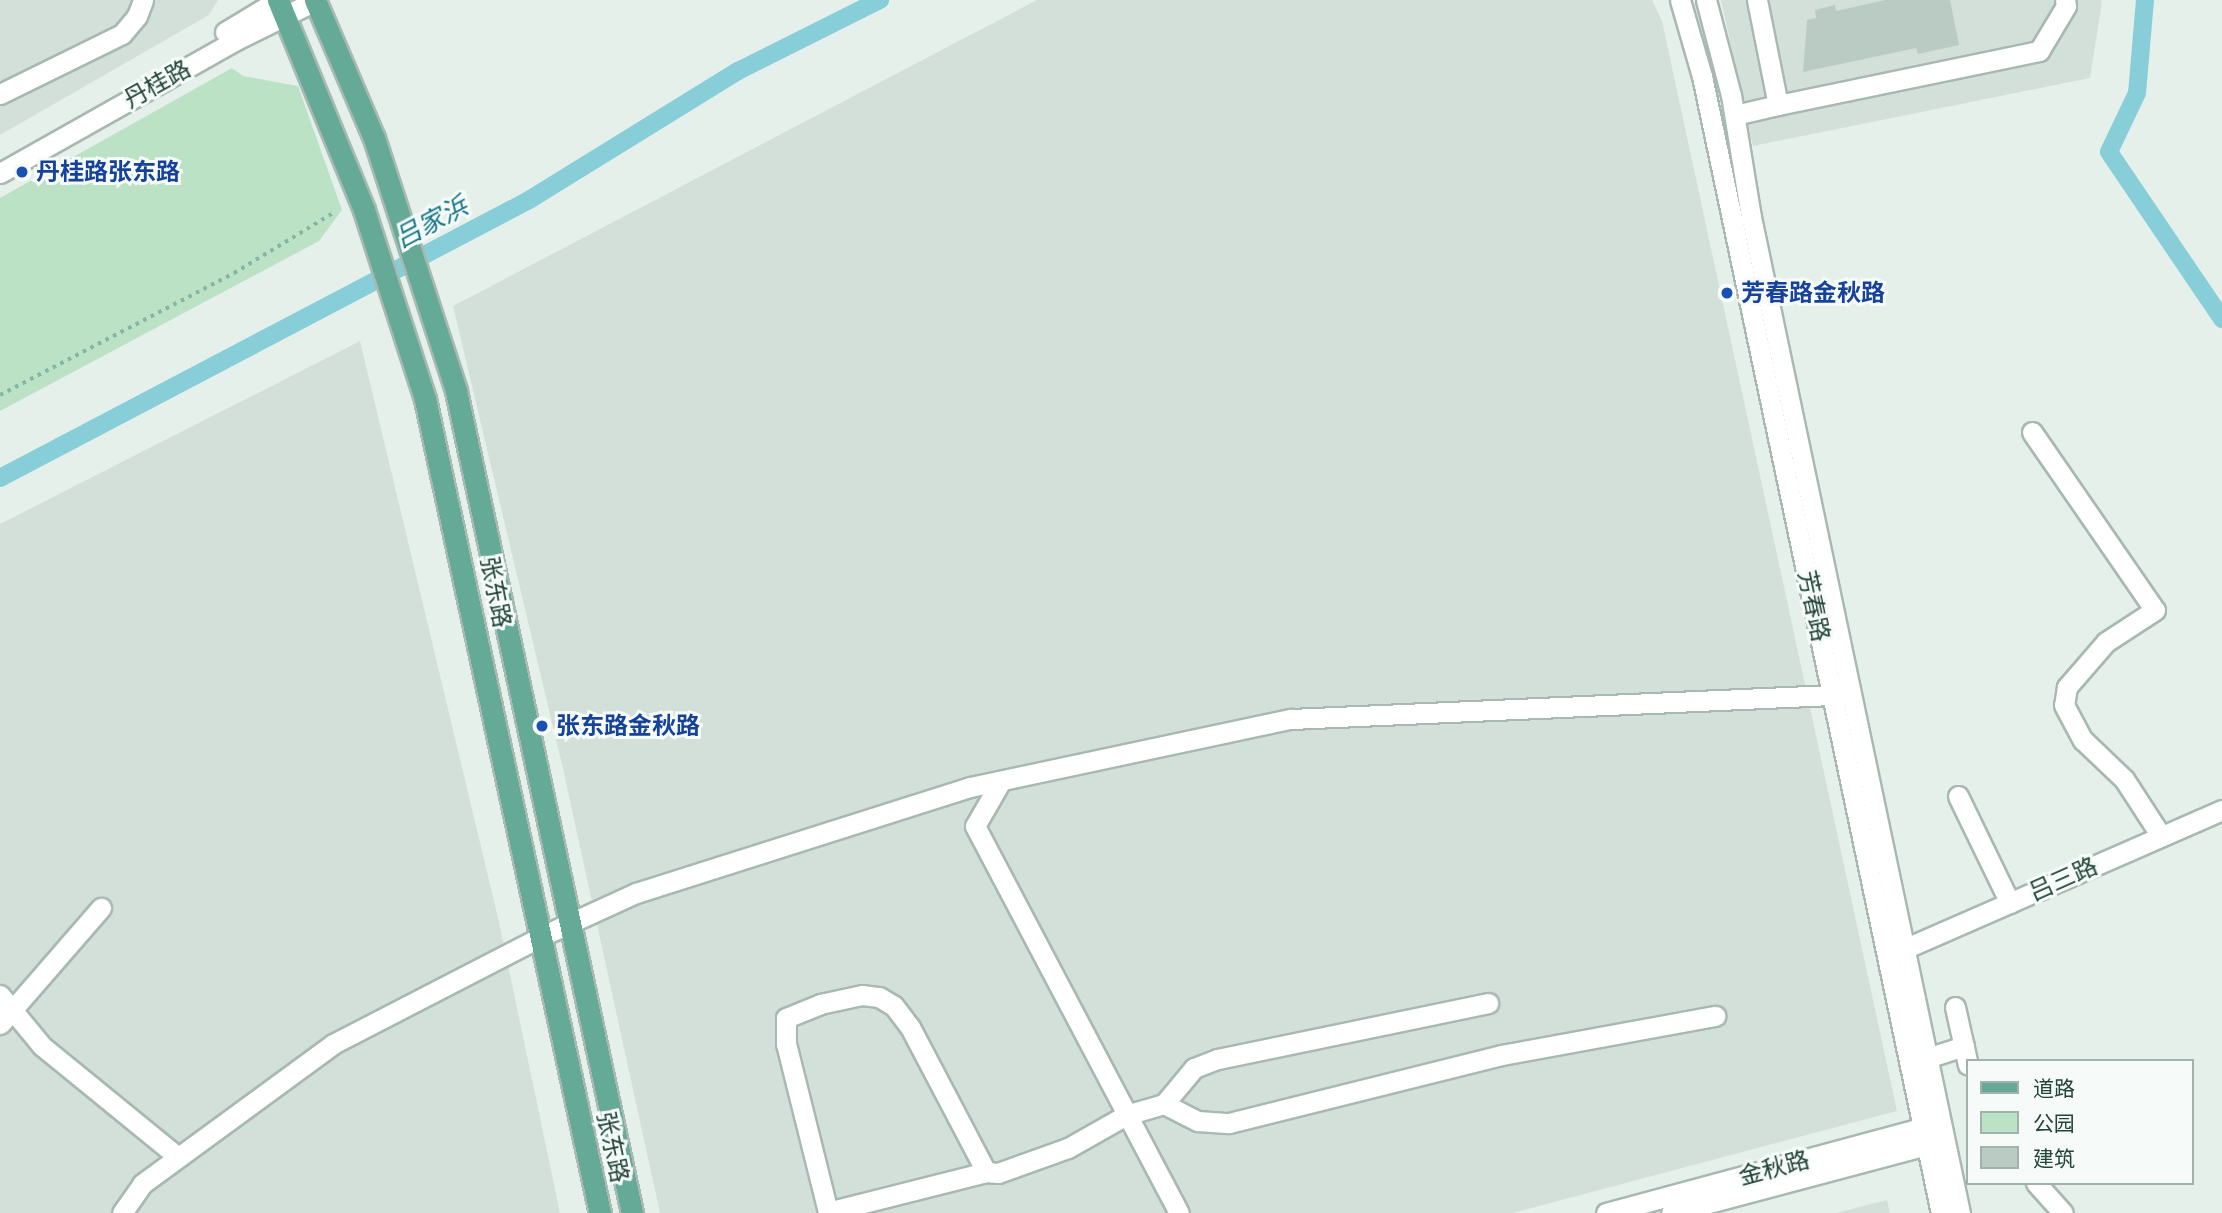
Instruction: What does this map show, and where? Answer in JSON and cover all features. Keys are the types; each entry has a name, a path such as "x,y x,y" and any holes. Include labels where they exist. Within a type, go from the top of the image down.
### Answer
{"main road":[{"name":"张东路","path":"316,0 361,103 435,321 480,488 632,1213"},
{"name":"张东路","path":"280,4 364,210 406,337 445,482 600,1213"}],"street":[{"path":"0,94 122,34 137,16 143,0"},
{"name":"丹桂路","path":"0,159 280,4 316,0"},
{"name":"芳春路","path":"1680,0 1702,76 1833,695 1934,1134 1960,1213"},
{"name":"芳春路","path":"1706,0 1735,115 1751,217 1927,1058 1941,1213"},
{"path":"1757,0 1778,104"},
{"path":"1735,115 2039,51 2064,0"},
{"name":"丹桂路","path":"0,173 280,4"},
{"path":"2032,432 2155,610 2106,642 2067,687 2064,705 2083,740 2124,779 2161,836"},
{"path":"122,1213 142,1184 333,1044 542,936 636,893 1001,781 1290,719 1833,695"},
{"path":"1001,781 975,826 1179,1213"},
{"path":"1958,796 2010,902"},
{"name":"吕三路","path":"1905,949 2222,810"},
{"path":"101,908 3,1010 42,1046 178,1157"},
{"path":"986,1172 910,1027 894,1006 879,997 862,995 786,1018 786,1044 828,1212 986,1172 998,1173 1068,1148 1126,1115 1164,1104 1194,1068 1218,1059 1488,1003"},
{"path":"1927,1058 1966,1055 1955,1007"},
{"path":"1164,1104 1198,1121 1229,1123 1502,1055 1715,1017"},
{"name":"金秋路","path":"1606,1213 1934,1134"},
{"name":"金秋路","path":"1671,1213 1934,1134"},
{"path":"2038,1185 2063,1213"}],"path":[{"path":"0,395 234,273 312,230 333,213"}],"shaded area":[{"path":"0,0 218,0 209,15 0,135"},
{"path":"1037,0 1652,0 1662,21 1897,1111 1513,1213 660,1213 563,769 453,306"},
{"path":"1721,0 2102,2 2090,78 1753,146"},
{"path":"360,341 499,922 560,1213 0,1213 0,524"},
{"path":"1887,1200 1890,1213 1836,1213"}],"green space":[{"path":"232,68 243,76 298,86 342,210 319,241 0,411 0,198"}],"building":[{"path":"1885,0 1950,0 1959,45 1918,54 1916,48 1803,72 1807,20 1816,18 1815,10 1835,5 1836,11"}],"waterway":[{"name":"吕家浜","path":"0,478 529,200 738,71 880,0"},
{"path":"2145,0 2137,93 2109,152 2222,319"}],"place":[{"name":"丹桂路张东路","path":"22,172"},
{"name":"芳春路金秋路","path":"1727,293"},
{"name":"张东路金秋路","path":"542,726"}]}
